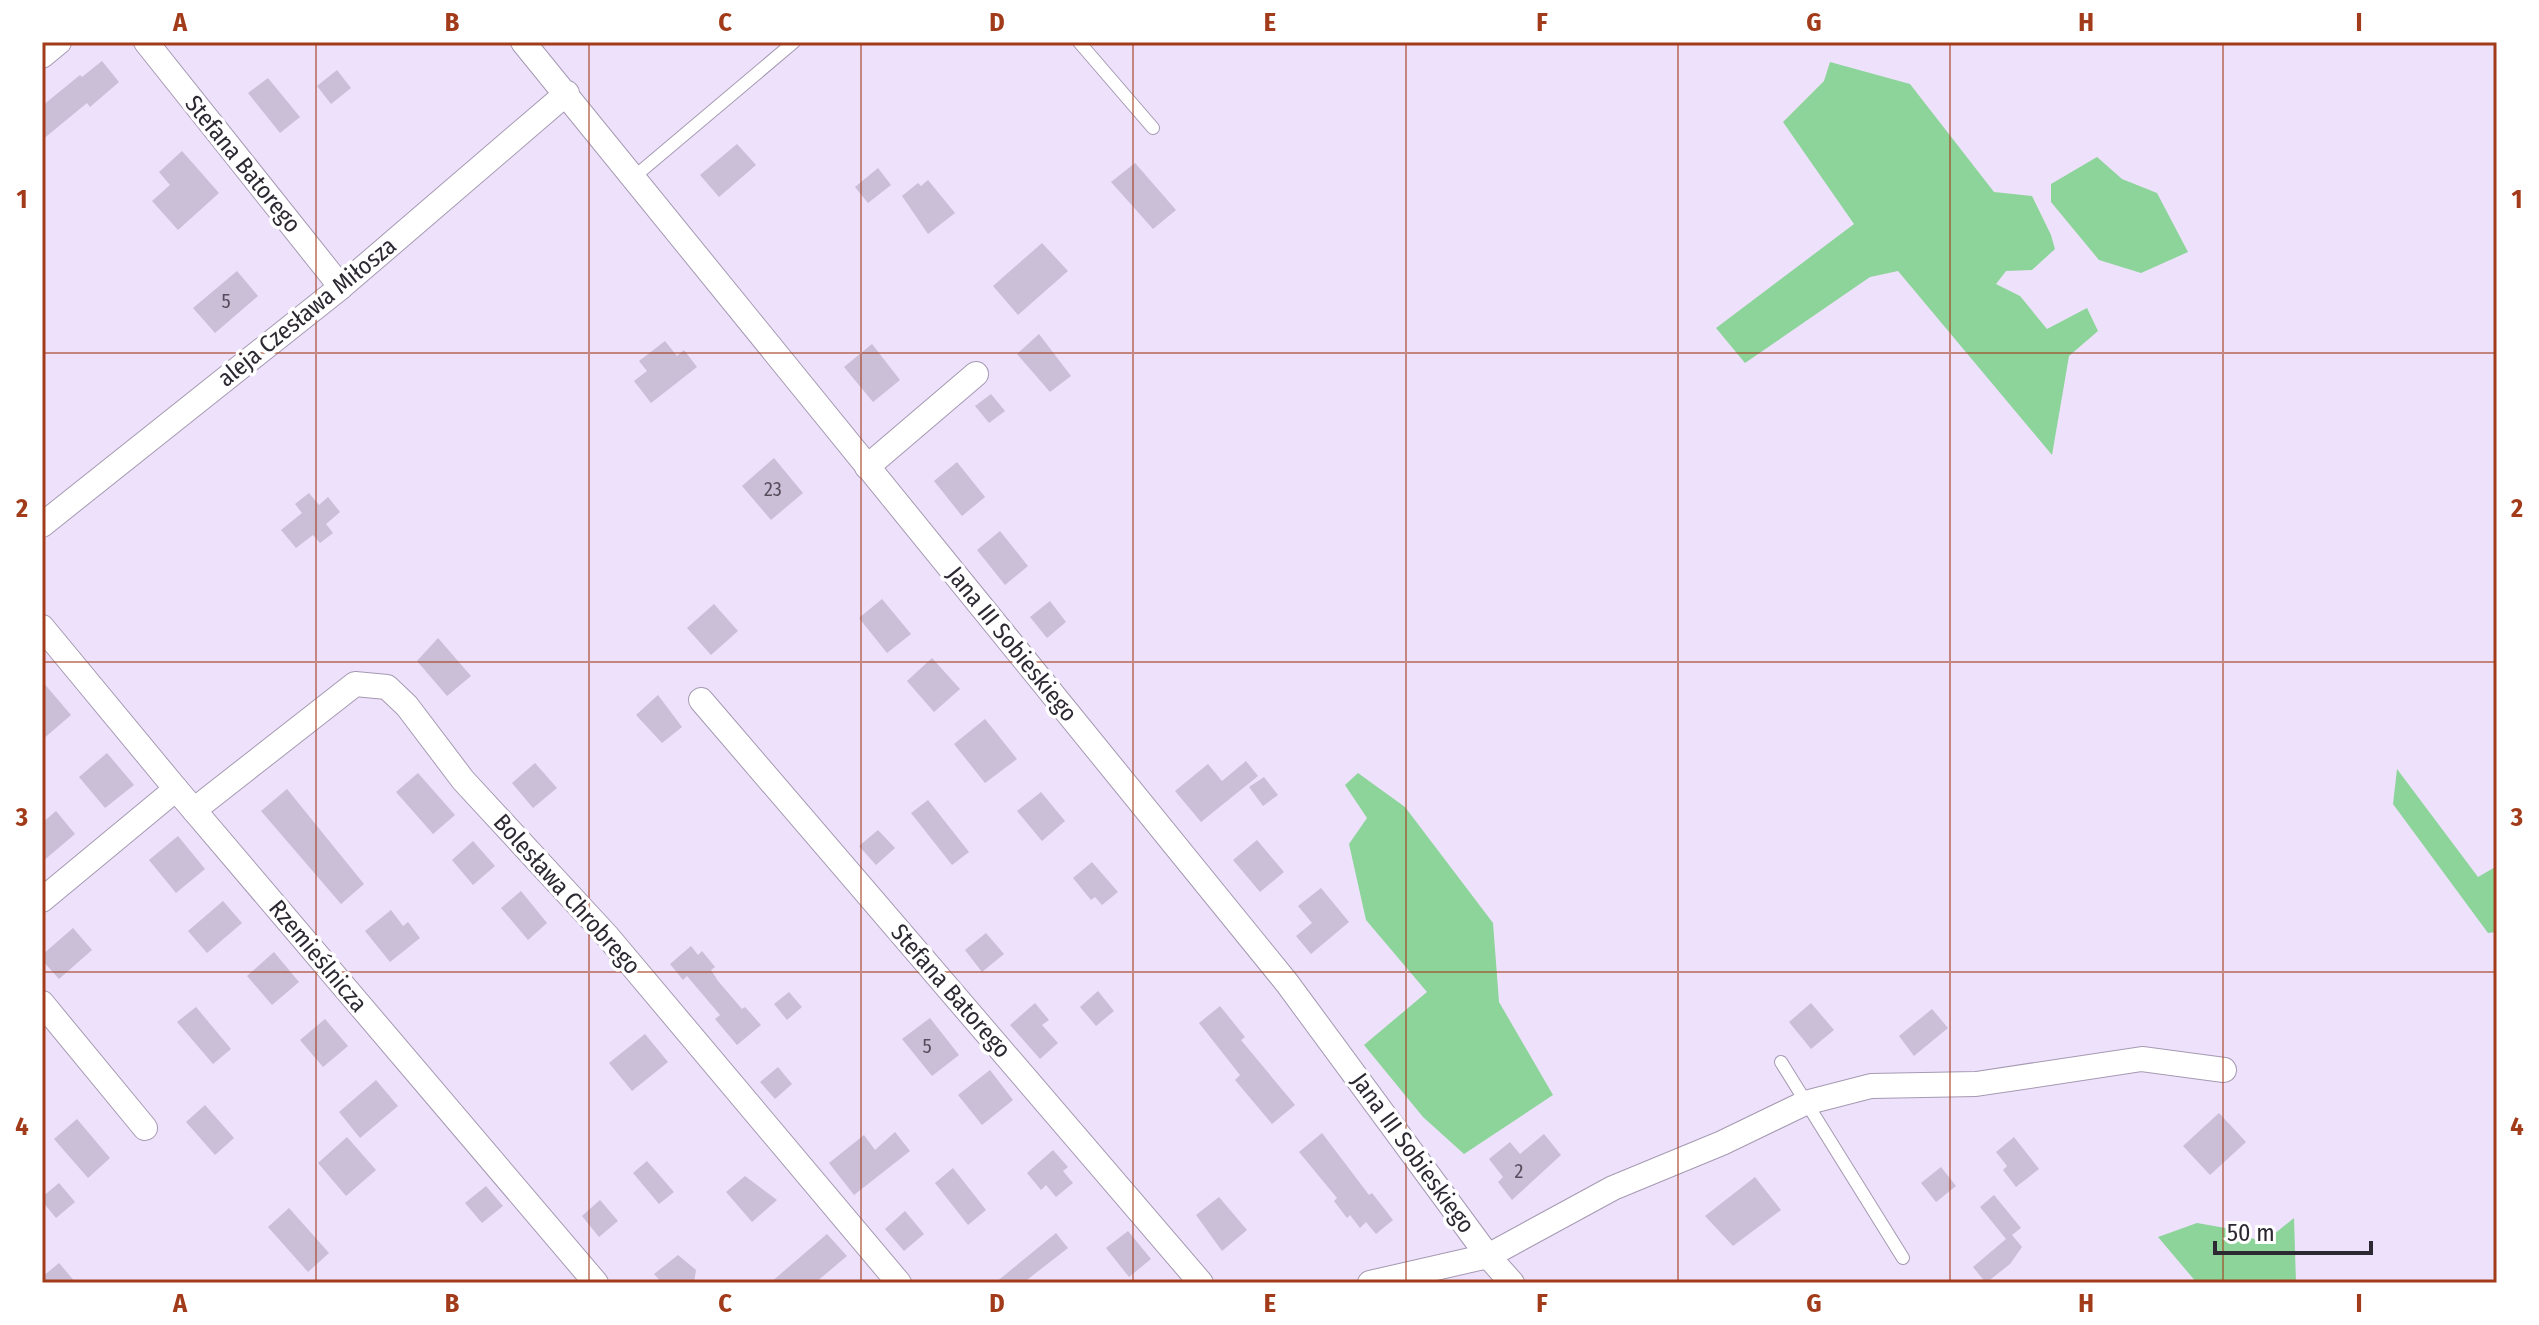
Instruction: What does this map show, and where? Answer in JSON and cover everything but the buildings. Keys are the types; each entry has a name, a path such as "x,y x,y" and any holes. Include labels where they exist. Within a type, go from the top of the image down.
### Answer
{"street":[{"path":"42,56 59,42"},
{"name":"Stefana Batorego","path":"146,42 341,287"},
{"name":"Jana III Sobieskiego","path":"523,42 1287,983 1488,1256 1512,1283"},
{"name":"aleja Czesława Miłosza","path":"42,525 341,287 567,93"},
{"path":"867,467 976,374"},
{"name":"Rzemieślnicza","path":"46,641 194,810 596,1283"},
{"name":"Bolesława Chrobrego","path":"194,810 355,684 387,687 407,706 463,780 608,937 899,1283"},
{"name":"Stefana Batorego","path":"701,700 1201,1283"},
{"path":"42,900 176,789"},
{"path":"42,1003 145,1128"},
{"path":"1370,1283 1488,1256 1613,1188 1722,1143 1805,1103 1871,1086 1976,1084 2142,1059 2224,1070"}],"lane":[{"path":"634,177 794,42"},
{"path":"1079,42 1153,128"},
{"path":"1781,1062 1903,1258"}],"green space":[{"path":"1830,62 1910,84 1994,192 2032,196 2055,249 2032,270 2006,271 1996,284 2020,296 2047,329 2087,308 2098,331 2069,356 2052,455 1898,271 1870,277 1745,363 1716,328 1854,224 1783,122 1824,81"},
{"path":"2097,157 2122,179 2157,193 2188,252 2141,273 2099,260 2051,202 2051,184"},
{"path":"2397,769 2478,877 2497,866 2497,932 2488,933 2393,804"},
{"path":"1358,773 1405,807 1493,923 1499,1002 1553,1095 1464,1154 1423,1117 1364,1045 1427,992 1366,920 1349,844 1367,818 1345,785"},
{"path":"2294,1218 2296,1283 2197,1283 2158,1237 2197,1223 2231,1229 2263,1243"}]}
